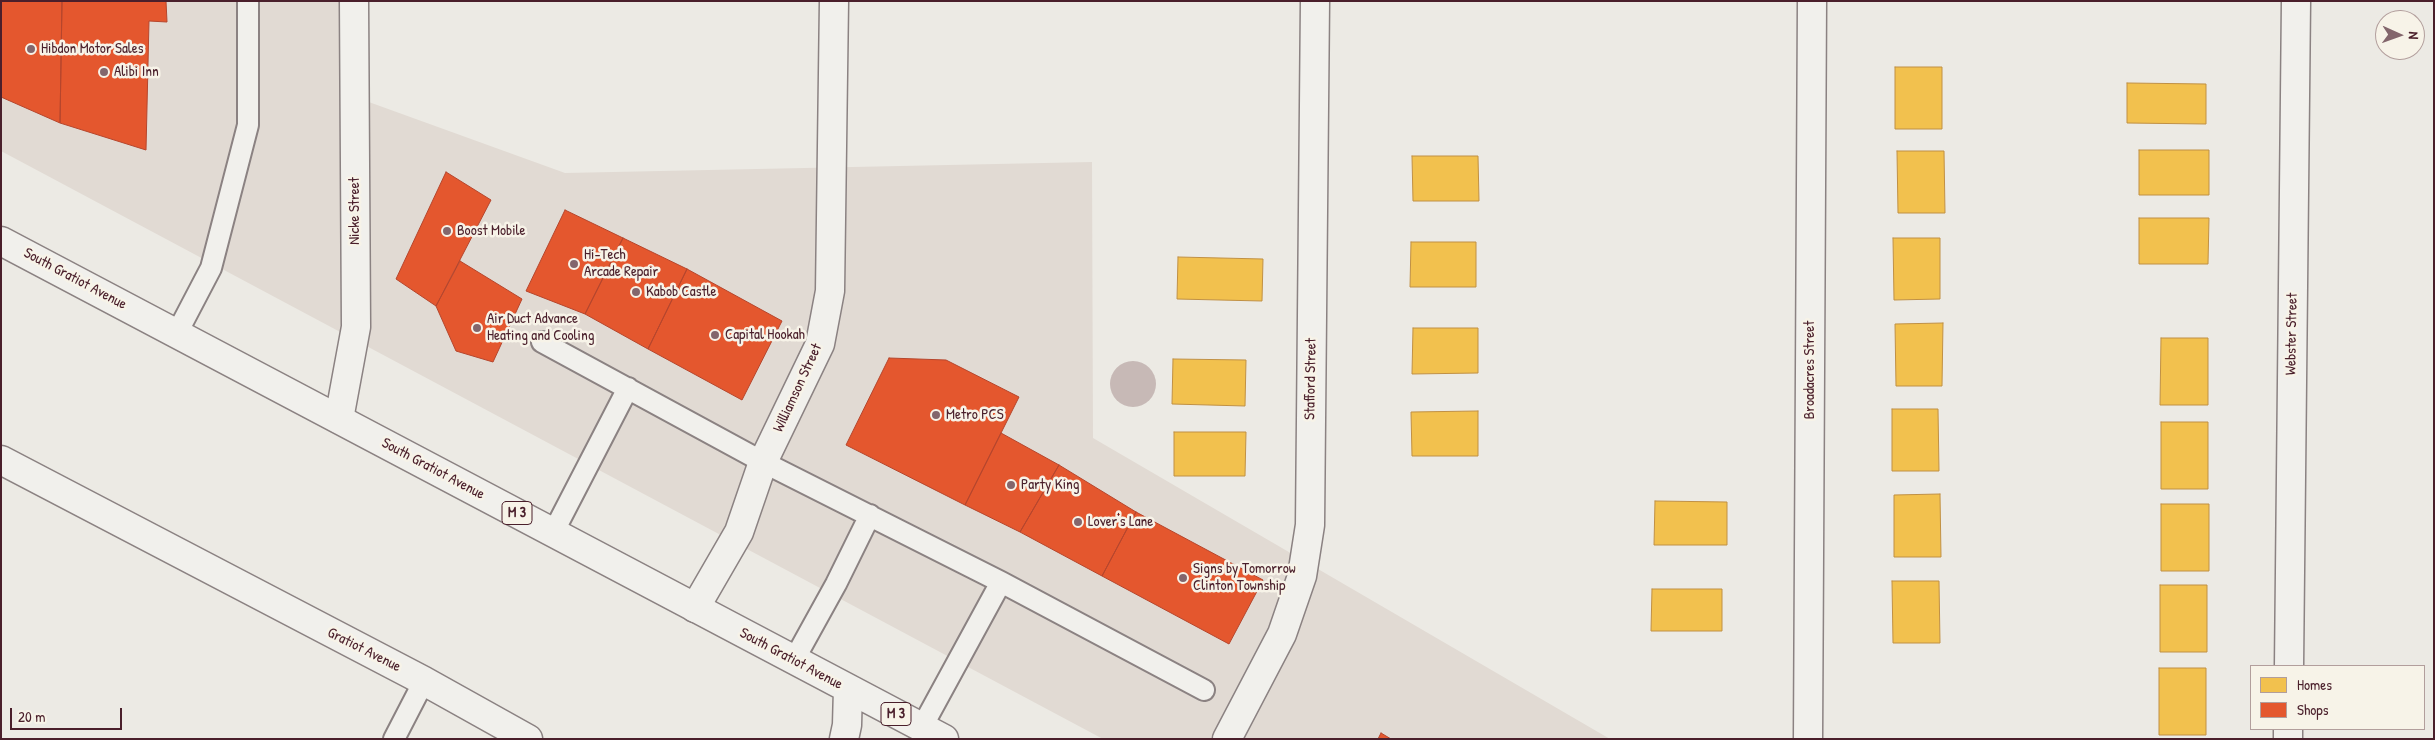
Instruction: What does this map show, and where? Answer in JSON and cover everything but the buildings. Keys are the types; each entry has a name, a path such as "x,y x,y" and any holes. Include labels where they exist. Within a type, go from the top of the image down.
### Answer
{"street":[{"name":"Nicke Street","path":"339,419 356,326 354,1"},
{"name":"Williamson Street","path":"695,608 739,532 763,462 820,344 830,290 834,1"},
{"name":"Stafford Street","path":"1227,739 1282,634 1302,576 1310,525 1315,1"},
{"name":"Broadacres Street","path":"1808,739 1812,1"},
{"name":"Webster Street","path":"2289,665 2296,1"},
{"name":"South Gratiot Avenue","path":"1,241 933,733"},
{"name":"Gratiot Avenue","path":"1,460 424,681"},
{"path":"424,681 528,739"},
{"path":"844,739 847,725 848,689"}],"lane":[{"path":"177,333 211,268 248,125 248,1"},
{"path":"542,342 763,462 1001,582 1204,690"},
{"path":"553,532 628,388"},
{"path":"794,660 836,584 870,515"},
{"path":"933,733 1001,582"},
{"path":"394,739 424,681"}],"shaded area":[{"path":"1,1 354,1 355,97 565,173 1092,162 1093,438 1610,739 1103,739 1,151"},
{"path":"1133,361 1146,365 1152,371 1156,384 1152,397 1146,403 1133,407 1120,403 1114,397 1110,384 1114,371 1120,365"}],"place":[{"name":"Hibdon Motor Sales","path":"31,49"},
{"name":"Alibi Inn","path":"104,72"},
{"name":"Boost Mobile","path":"447,231"},
{"name":"Hi-Tech Arcade Repair","path":"574,264"},
{"name":"Kabob Castle","path":"636,292"},
{"name":"Air Duct Advance Heating and Cooling","path":"477,328"},
{"name":"Capital Hookah","path":"715,335"},
{"name":"Metro PCS","path":"936,415"},
{"name":"Party King","path":"1011,485"},
{"name":"Lover's Lane","path":"1078,522"},
{"name":"Signs by Tomorrow Clinton Township","path":"1183,578"}]}
